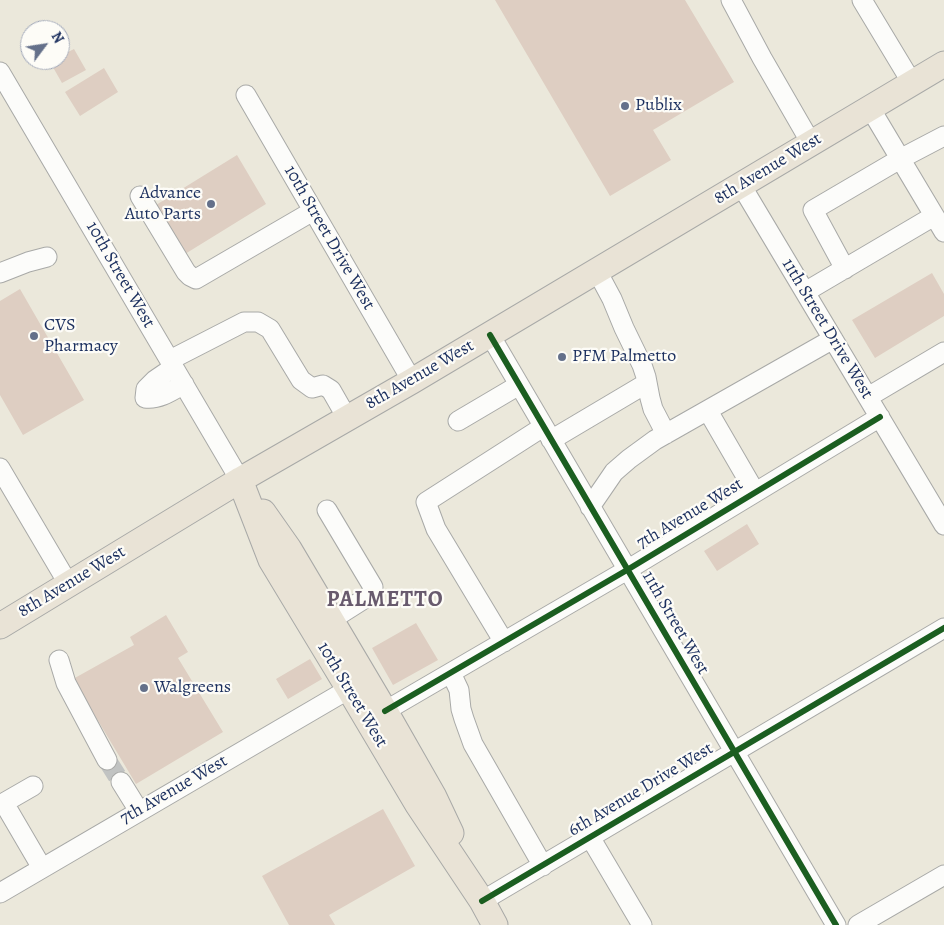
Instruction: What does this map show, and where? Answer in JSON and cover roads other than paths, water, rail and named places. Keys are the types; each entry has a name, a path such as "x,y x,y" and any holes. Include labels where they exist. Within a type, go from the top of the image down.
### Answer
{"main road":[{"name":"8th Avenue West","path":"0,626 240,480 490,335 944,64"},
{"name":"10th Street West","path":"240,480 289,550 434,797 482,902"},
{"name":"10th Street West","path":"240,480 271,560 418,805 495,925"}],"street":[{"path":"731,0 811,143"},
{"path":"862,0 912,83"},
{"name":"10th Street West","path":"0,72 240,480"},
{"name":"10th Street Drive West","path":"246,95 412,381"},
{"path":"870,108 944,232"},
{"path":"845,269 813,210 944,136"},
{"name":"11th Street Drive West","path":"741,185 944,525"},
{"path":"140,196 186,272 196,279 313,211"},
{"path":"805,292 934,216"},
{"path":"0,273 47,257"},
{"path":"597,271 642,364 653,409 666,434"},
{"path":"184,384 153,399 145,398 146,389 172,363 244,322 258,322 270,329 301,380 312,388 323,385 330,390 347,418"},
{"name":"11th Street West","path":"490,335 836,925"},
{"path":"590,507 614,472 635,454 666,434 833,339"},
{"path":"868,397 944,352"},
{"path":"504,642 436,529 426,502 547,433 647,383"},
{"path":"458,421 519,385"},
{"path":"708,410 755,492"},
{"name":"7th Avenue West","path":"385,712 627,570 880,417"},
{"path":"0,468 69,584"},
{"path":"327,510 373,587 372,594 331,620"},
{"name":"6th Avenue Drive West","path":"482,902 944,628"},
{"path":"59,660 66,683 108,760"},
{"path":"451,673 459,690 464,719 474,744 543,866"},
{"name":"7th Avenue West","path":"0,893 349,689"},
{"path":"121,782 139,811"},
{"path":"33,786 2,804 42,868"},
{"path":"590,837 642,925"},
{"path":"858,925 944,875"}],"tunnel":[{"path":"107,760 121,782"}],"place":[{"name":"Publix","path":"625,106"},
{"name":"Advance Auto Parts","path":"211,204"},
{"name":"CVS Pharmacy","path":"34,336"},
{"name":"PFM Palmetto","path":"562,357"},
{"name":"Walgreens","path":"144,688"}],"district":[{"name":"PALMETTO","path":"385,601"}]}
